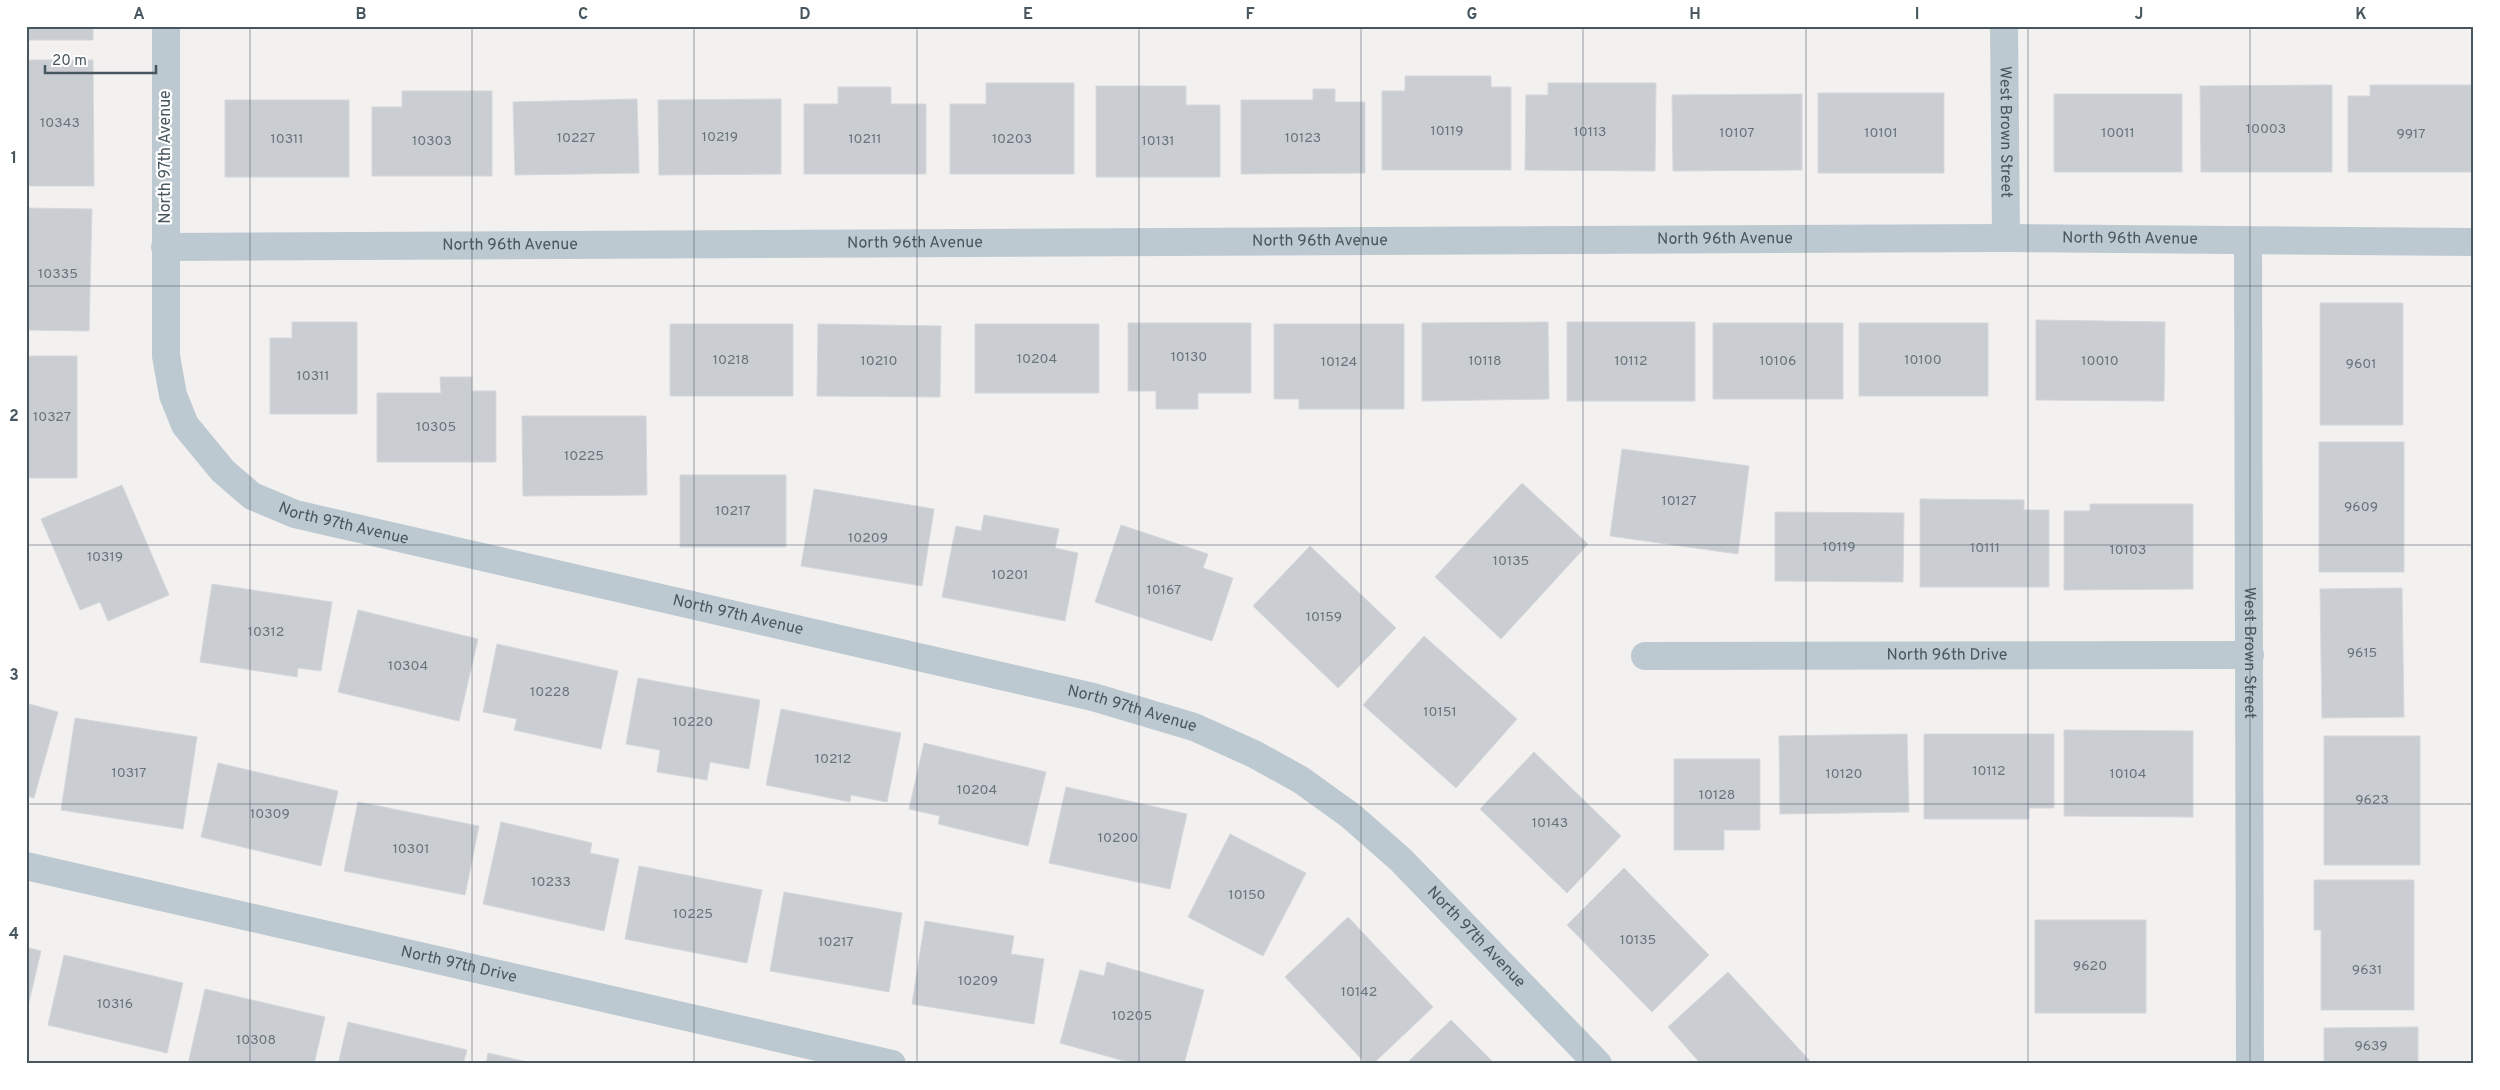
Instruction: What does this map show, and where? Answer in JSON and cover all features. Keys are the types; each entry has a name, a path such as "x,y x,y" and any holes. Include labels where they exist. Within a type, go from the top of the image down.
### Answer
{"street":[{"name":"North 97th Avenue","path":"166,26 166,356 173,395 185,425 223,471 252,496 295,514 1093,697 1194,727 1254,754 1301,780 1351,816 1401,860 1598,1064"},
{"name":"West Brown Street","path":"2004,26 2006,238"},
{"name":"North 96th Avenue","path":"165,247 2006,238 2248,242 2474,242"},
{"name":"West Brown Street","path":"2248,242 2250,1064"},
{"name":"North 96th Drive","path":"1645,656 2250,655"},
{"name":"North 97th Drive","path":"26,866 892,1064"}],"building":[{"path":"26,26 93,26 93,40 26,40"},
{"path":"26,60 93,60 94,186 26,186"},
{"path":"1405,76 1491,76 1491,87 1511,87 1511,170 1382,170 1382,91 1405,91"},
{"path":"986,83 1074,83 1074,174 950,174 950,104 986,104"},
{"path":"1548,83 1656,83 1655,171 1525,170 1526,95 1548,95"},
{"path":"2332,85 2332,172 2201,172 2200,86"},
{"path":"2370,85 2474,85 2474,172 2348,172 2348,96 2370,96"},
{"path":"1096,86 1186,86 1186,105 1220,105 1220,177 1096,177"},
{"path":"838,87 891,87 891,104 926,104 926,174 804,174 804,104 838,104"},
{"path":"1313,89 1335,89 1335,102 1365,102 1365,173 1241,174 1241,100 1313,100"},
{"path":"402,91 492,91 492,176 372,176 372,107 402,107"},
{"path":"1818,93 1944,93 1944,173 1818,173"},
{"path":"1802,94 1802,170 1673,171 1672,95"},
{"path":"2054,94 2182,94 2182,172 2054,172"},
{"path":"637,99 639,173 515,175 513,102"},
{"path":"781,99 781,174 659,175 658,100"},
{"path":"225,100 349,100 349,177 225,177"},
{"path":"26,208 92,209 89,331 26,330"},
{"path":"2320,303 2403,303 2403,425 2320,425"},
{"path":"2036,320 2165,322 2164,401 2036,400"},
{"path":"292,322 357,322 357,414 270,414 270,338 292,338"},
{"path":"1548,322 1549,399 1422,401 1422,323"},
{"path":"1567,322 1695,322 1695,401 1567,401"},
{"path":"1128,323 1251,323 1251,393 1198,393 1198,409 1156,409 1156,391 1128,391"},
{"path":"1713,323 1843,323 1843,399 1713,399"},
{"path":"1859,323 1988,323 1988,396 1859,396"},
{"path":"670,324 793,324 793,396 670,396"},
{"path":"818,324 941,326 940,397 817,396"},
{"path":"975,324 1099,324 1099,393 975,393"},
{"path":"1274,324 1404,324 1404,409 1299,409 1299,399 1274,399"},
{"path":"26,356 77,356 77,478 26,478"},
{"path":"440,377 472,377 472,391 496,391 496,462 377,462 377,393 441,393"},
{"path":"522,416 646,416 647,495 523,496"},
{"path":"2319,442 2404,442 2404,572 2319,572"},
{"path":"1622,449 1749,466 1738,554 1610,536"},
{"path":"680,475 786,475 786,547 680,547"},
{"path":"1522,483 1588,544 1501,639 1435,577"},
{"path":"122,485 169,595 108,621 100,602 80,610 41,519"},
{"path":"814,489 934,509 922,586 801,566"},
{"path":"1920,499 2024,500 2024,510 2049,510 2049,587 1920,587"},
{"path":"2090,504 2193,504 2193,589 2064,590 2064,511 2090,511"},
{"path":"1775,512 1904,513 1903,582 1775,581"},
{"path":"984,515 1059,529 1055,548 1078,553 1065,621 942,597 956,526 981,531"},
{"path":"1121,525 1208,554 1203,568 1233,578 1212,641 1095,602"},
{"path":"1310,546 1396,628 1338,688 1253,606"},
{"path":"212,584 332,602 321,671 298,668 297,677 200,662"},
{"path":"2402,588 2404,717 2322,718 2320,589"},
{"path":"358,610 478,639 459,721 338,692"},
{"path":"1424,636 1517,719 1456,788 1363,705"},
{"path":"497,644 618,671 601,749 514,730 517,719 483,712"},
{"path":"638,678 760,700 749,769 710,762 707,780 657,772 660,750 626,744"},
{"path":"26,703 58,712 34,798 26,796"},
{"path":"781,709 901,733 887,802 851,795 850,802 766,785"},
{"path":"75,718 197,737 183,829 61,810"},
{"path":"2064,730 2193,731 2193,817 2064,816"},
{"path":"1907,734 1909,812 1780,814 1779,736"},
{"path":"1924,734 2054,734 2054,808 2029,808 2029,819 1924,819"},
{"path":"2324,736 2420,736 2420,865 2324,865"},
{"path":"924,743 1046,772 1028,846 938,824 940,816 909,809"},
{"path":"1534,752 1621,836 1567,893 1480,809"},
{"path":"1674,759 1760,759 1760,830 1724,830 1724,850 1674,850"},
{"path":"218,763 338,791 321,866 201,837"},
{"path":"1066,787 1187,814 1170,889 1049,863"},
{"path":"358,802 479,826 465,895 344,871"},
{"path":"501,822 592,843 590,853 619,859 604,931 483,904"},
{"path":"1230,834 1306,873 1263,956 1188,917"},
{"path":"639,866 762,890 747,963 625,939"},
{"path":"1624,868 1709,955 1652,1012 1567,925"},
{"path":"2314,880 2414,880 2414,1010 2321,1010 2321,930 2314,930"},
{"path":"784,892 902,913 889,992 770,971"},
{"path":"1348,917 1433,1007 1373,1064 1366,1064 1285,977"},
{"path":"2035,920 2146,920 2146,1013 2035,1013"},
{"path":"925,921 1014,936 1011,954 1044,959 1034,1024 912,1004"},
{"path":"26,947 41,951 26,1015"},
{"path":"64,955 183,983 167,1053 48,1025"},
{"path":"1107,962 1204,990 1184,1064 1135,1064 1060,1043 1080,970 1104,976"},
{"path":"1728,972 1812,1064 1701,1064 1668,1027"},
{"path":"205,989 325,1017 314,1064 188,1064"},
{"path":"1451,1020 1495,1064 1406,1064"},
{"path":"348,1022 467,1050 463,1064 338,1064"},
{"path":"2418,1027 2418,1064 2324,1064 2324,1028"},
{"path":"488,1053 536,1064 486,1064"}]}
